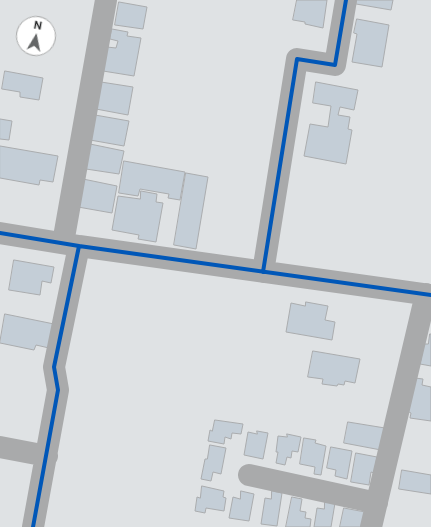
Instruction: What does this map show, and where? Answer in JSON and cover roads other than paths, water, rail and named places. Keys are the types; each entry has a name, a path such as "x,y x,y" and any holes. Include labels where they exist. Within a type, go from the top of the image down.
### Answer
{"street":[{"path":"33,527 58,390 54,367 106,0"},
{"path":"262,272 297,59 335,65 346,0"},
{"path":"0,233 71,245 429,294 371,527"},
{"path":"0,447 47,456"},
{"path":"248,475 376,503"}]}
